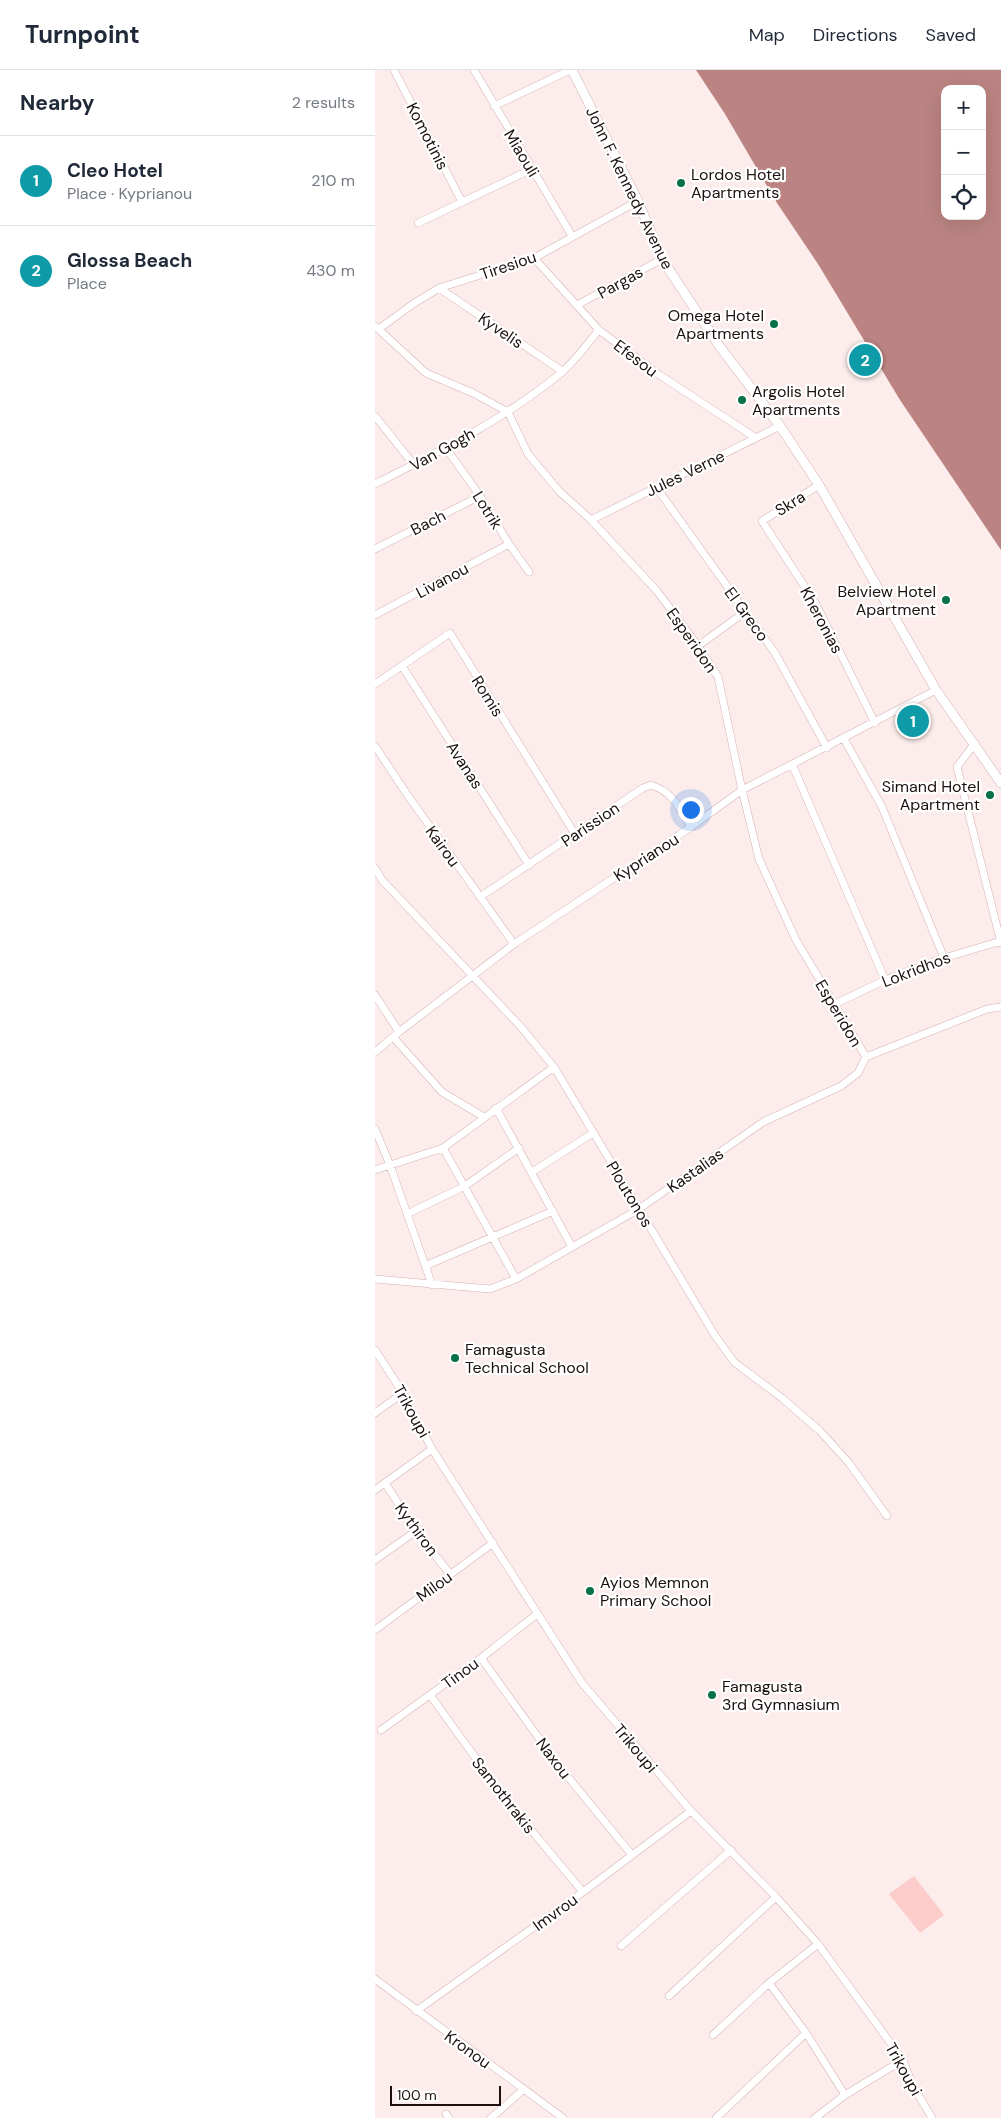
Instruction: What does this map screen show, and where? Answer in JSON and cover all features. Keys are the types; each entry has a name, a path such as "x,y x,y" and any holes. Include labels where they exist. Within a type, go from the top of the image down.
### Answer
{"street":[{"name":"Komotinis","path":"394,70 462,202"},
{"name":"Miaouli","path":"474,70 572,236"},
{"path":"494,106 571,70"},
{"name":"John F. Kennedy Avenue","path":"571,70 638,201 662,259 719,347 780,426 819,485 936,690 1001,783"},
{"path":"418,223 532,169"},
{"name":"Tiresiou","path":"377,327 439,288 534,258 638,201"},
{"name":"Efesou","path":"534,258 599,330 658,374 755,438"},
{"name":"Pargas","path":"577,305 662,259"},
{"name":"Kyvelis","path":"439,288 562,372"},
{"path":"377,327 426,373 473,393 508,412"},
{"name":"Van Gogh","path":"375,484 446,448 508,412 562,372 599,330"},
{"name":"Esperidon","path":"508,412 528,454 559,491 591,520 657,592 718,676 759,860 796,940 866,1057"},
{"path":"375,416 413,465"},
{"name":"Jules Verne","path":"591,520 780,426"},
{"name":"Lotrik","path":"446,448 480,496 509,544 529,572"},
{"name":"Skra","path":"762,521 819,485"},
{"name":"El Greco","path":"656,488 775,653 827,748"},
{"name":"Bach","path":"375,549 480,496"},
{"name":"Kheronias","path":"762,521 816,604 875,723"},
{"name":"Livanou","path":"375,615 509,544"},
{"path":"698,646 745,612"},
{"name":"Romis","path":"375,684 450,633 575,834"},
{"name":"Avanas","path":"402,666 529,865"},
{"name":"Kyprianou","path":"375,1052 514,944 691,827 742,790 791,764 827,748 936,690"},
{"path":"844,739 882,807 944,958"},
{"path":"975,744 957,767 1001,942"},
{"name":"Kairou","path":"375,746 406,793 514,944"},
{"path":"791,764 885,980"},
{"name":"Parission","path":"480,897 643,788 651,785 663,789 677,803 691,827"},
{"name":"Ploutonos","path":"375,868 382,880 521,1027 554,1067 715,1334 734,1362 782,1398 820,1431 849,1463 887,1516"},
{"name":"Lokridhos","path":"835,1004 885,980 944,958 1001,942"},
{"path":"375,995 396,1034 442,1092 484,1117"},
{"path":"866,1057 987,1009 1001,1007"},
{"name":"Kastalias","path":"375,1279 432,1285 490,1288 516,1279 639,1209 763,1122 841,1086 858,1073 866,1057"},
{"path":"375,1170 443,1148 554,1067"},
{"path":"496,1108 572,1247"},
{"path":"375,1129 390,1165 432,1285"},
{"path":"531,1172 593,1133"},
{"path":"443,1148 516,1279"},
{"path":"407,1214 465,1186 519,1148"},
{"path":"425,1266 553,1211"},
{"name":"Trikoupi","path":"375,1350 403,1392 433,1449 582,1683 691,1810 776,1897 818,1944 903,2060 912,2084 932,2118"},
{"path":"375,1413 403,1392"},
{"path":"375,1490 433,1449"},
{"name":"Kythiron","path":"385,1483 416,1530 450,1574"},
{"path":"375,1560 416,1530"},
{"name":"Milou","path":"375,1630 493,1543"},
{"name":"Tinou","path":"381,1730 481,1658 537,1614"},
{"name":"Naxou","path":"481,1658 559,1766 632,1855"},
{"name":"Samothrakis","path":"430,1695 506,1800 583,1892"},
{"name":"Imvrou","path":"416,2011 583,1892 691,1810"},
{"path":"621,1946 731,1850"},
{"path":"669,1996 776,1897"},
{"path":"713,2035 769,1983 818,1944"},
{"name":"Kronou","path":"375,1979 563,2118"},
{"path":"769,1983 806,2034 845,2095"},
{"path":"717,2118 806,2034"},
{"path":"815,2118 824,2115 845,2095 903,2060"},
{"path":"491,2118 524,2089"}],"shaded area":[{"path":"696,70 1001,70 1001,550 900,400 818,264 777,203 725,114"},
{"path":"914,1876 944,1915 920,1933 889,1894"}],"place":[{"name":"Lordos Hotel Apartments","path":"681,183"},
{"name":"Omega Hotel Apartments","path":"774,324"},
{"name":"Glossa Beach","path":"865,360"},
{"name":"Argolis Hotel Apartments","path":"742,400"},
{"name":"Belview Hotel Apartment","path":"946,600"},
{"name":"Cleo Hotel","path":"913,721"},
{"name":"Simand Hotel Apartment","path":"990,795"},
{"name":"Famagusta Technical School","path":"455,1358"},
{"name":"Ayios Memnon Primary School","path":"590,1591"},
{"name":"Famagusta 3rd Gymnasium","path":"712,1695"}]}
